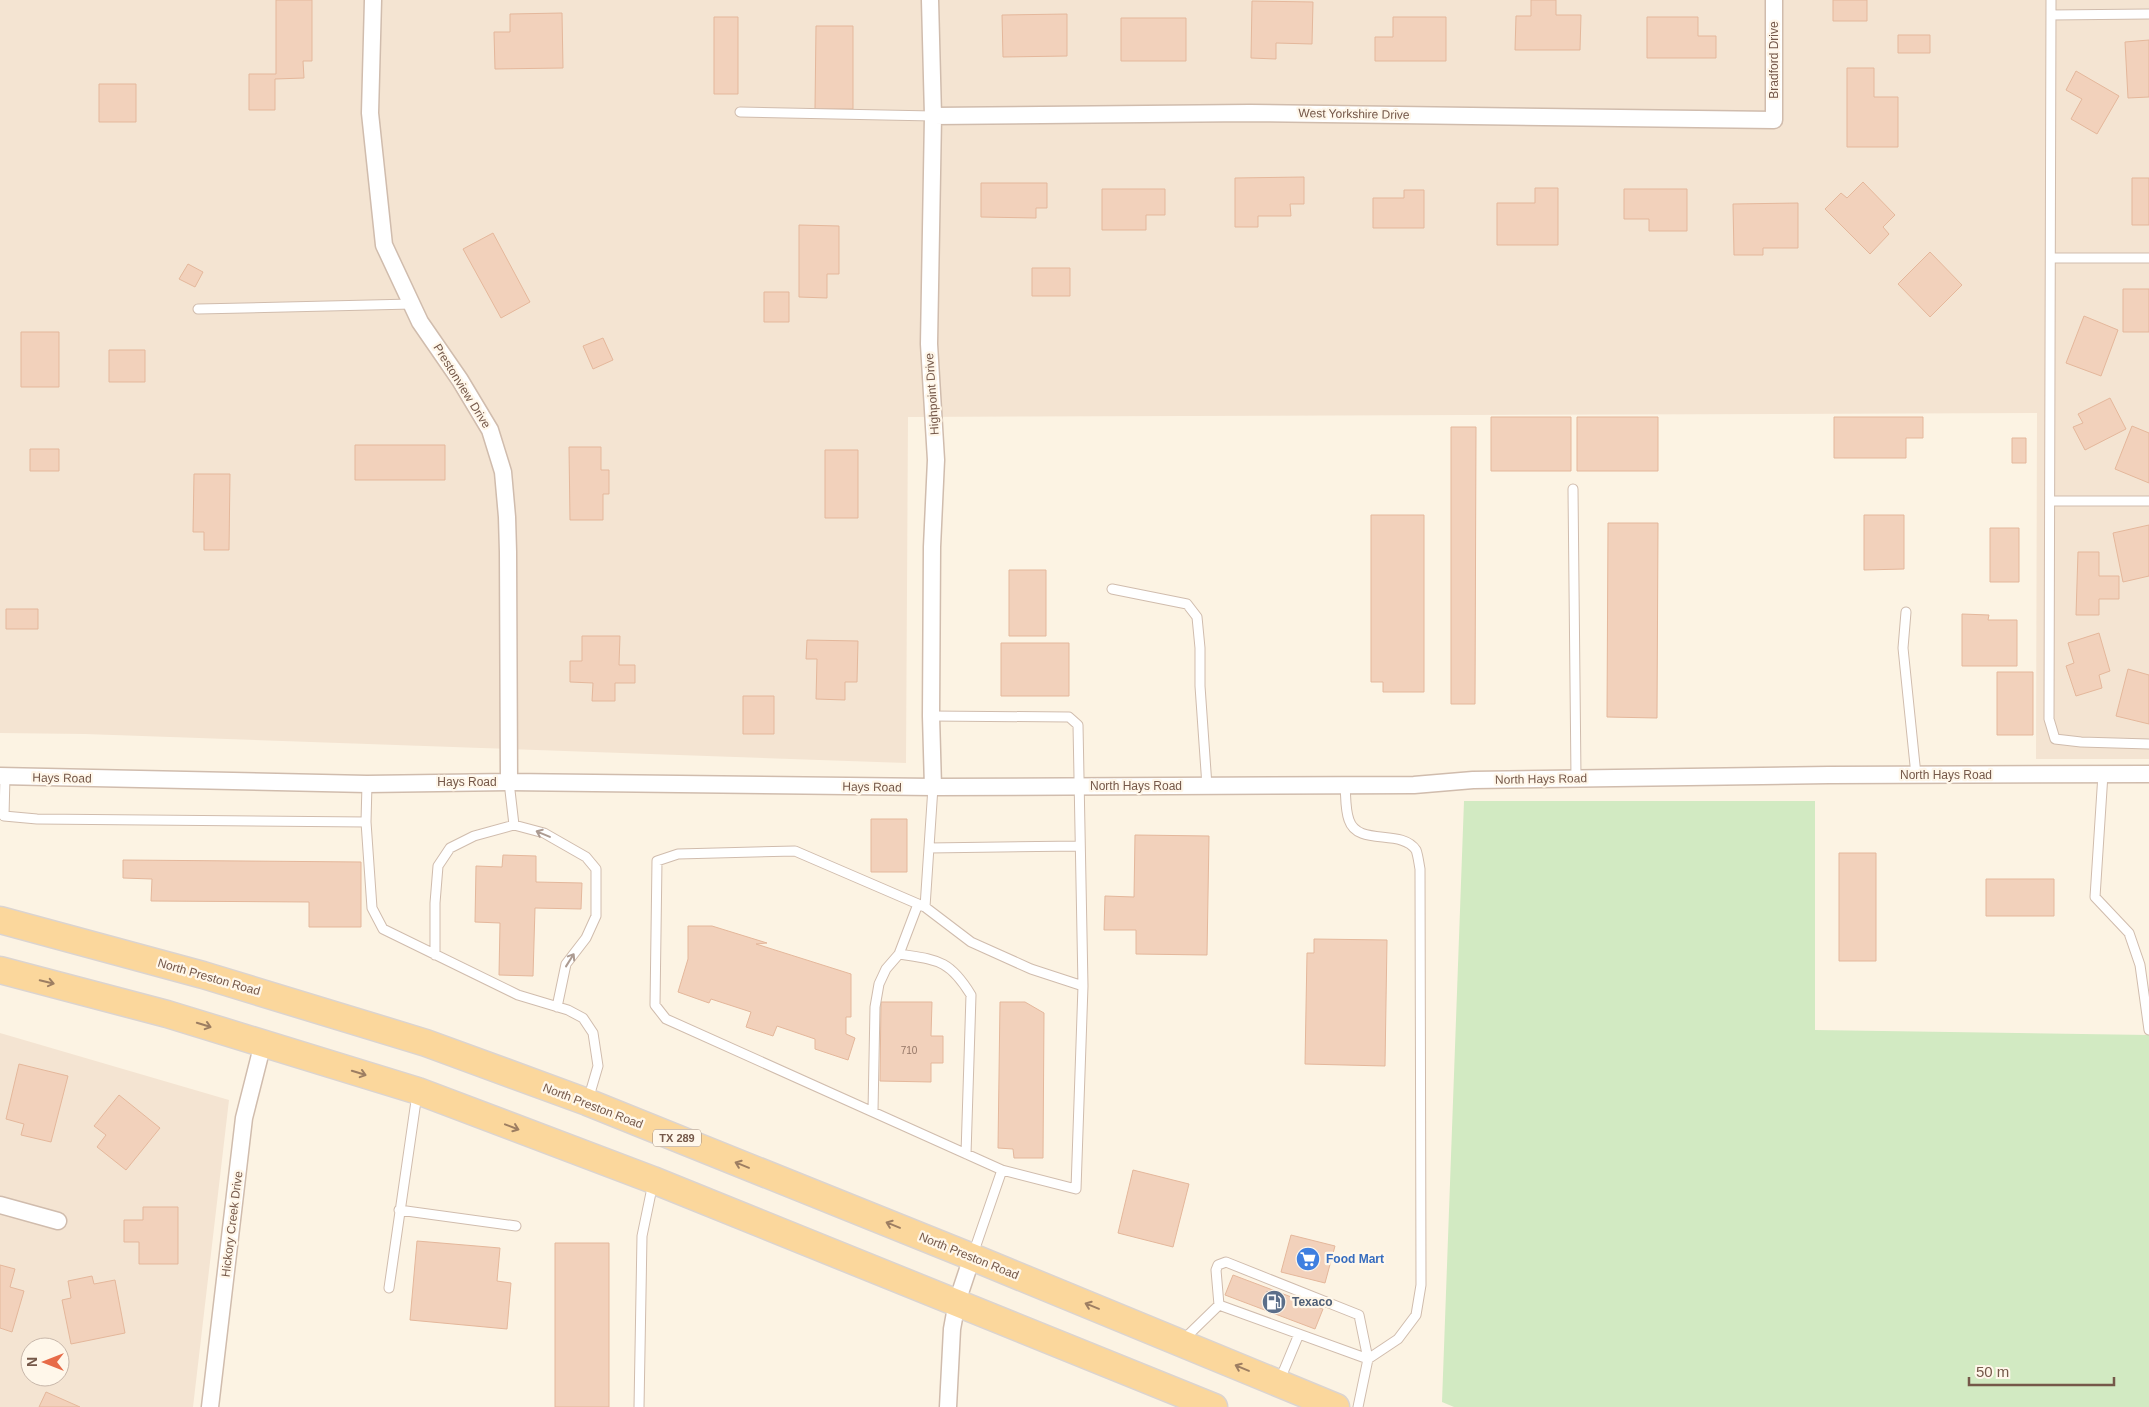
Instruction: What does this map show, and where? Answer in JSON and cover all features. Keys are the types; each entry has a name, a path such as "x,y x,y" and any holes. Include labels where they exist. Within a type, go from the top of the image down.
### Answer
{"main road":[{"name":"North Preston Road","path":"0,920 194,972 426,1043 587,1102 972,1257 1336,1407"},
{"path":"0,970 159,1012 418,1091 653,1180 1214,1407"}],"street":[{"name":"Prestonview Drive","path":"373,0 370,112 384,245 420,322 460,380 490,430 502,472 507,517 508,552 509,782"},
{"name":"Highpoint Drive","path":"930,0 934,116 929,344 936,460 932,548 931,716 933,787"},
{"name":"Bradford Drive","path":"1774,0 1774,120"},
{"name":"West Yorkshire Drive","path":"934,116 1250,113 1774,120"},
{"name":"North Hays Road","path":"933,787 1414,785 1473,780 1576,778 2149,774"},
{"name":"Hays Road","path":"2,776 367,784 509,782 933,787"},
{"name":"Hickory Creek Drive","path":"210,1407 244,1118 263,1043"},
{"path":"0,1205 58,1221"},
{"path":"948,1407 951,1343 957,1302 972,1257"}],"lane":[{"path":"2051,0 2049,719 2055,739 2081,742 2149,744"},
{"path":"2051,15 2149,14"},
{"path":"740,112 934,116"},
{"path":"2050,258 2149,258"},
{"path":"198,309 412,304"},
{"path":"1573,490 1576,778"},
{"path":"2050,501 2149,501"},
{"path":"1112,589 1187,604 1197,616 1207,786"},
{"path":"1906,612 1903,648 1916,775"},
{"path":"931,716 1069,717 1078,725 1083,986 1076,1189 1002,1170 666,1019 655,1005 657,860 678,854 795,851 922,905 971,942 1031,969 1083,986"},
{"path":"2103,774 2095,897 2128,933 2140,965 2149,1030"},
{"path":"2,776 4,816 37,819 366,822"},
{"path":"509,782 514,824"},
{"path":"367,784 366,822 372,908 383,929 518,995 568,1010 583,1018 593,1033 598,1066 587,1102"},
{"path":"1345,785 1349,819 1354,829 1372,836 1403,841 1416,850 1420,869 1421,1285 1416,1315 1398,1338 1368,1359"},
{"path":"873,1111 876,1006 879,984 886,969 899,954 922,905 929,848 933,787"},
{"path":"435,955 435,903 438,866 450,848 474,836 514,824 544,833 586,857 596,870 596,916 586,938 566,964 557,1007"},
{"path":"929,848 1080,846"},
{"path":"899,954 934,959 947,965 961,978 971,995 966,1154"},
{"path":"389,1288 418,1091"},
{"path":"972,1257 1002,1170"},
{"path":"639,1407 642,1236 653,1180"},
{"path":"399,1210 516,1226"},
{"path":"1181,1343 1219,1305 1216,1270 1218,1265 1226,1262 1359,1315 1368,1359 1358,1407"},
{"path":"1219,1305 1368,1359"},
{"path":"1279,1384 1299,1334"}],"shaded area":[{"path":"0,0 2149,0 2149,759 2036,759 2037,413 908,417 906,763 85,734 0,733"},
{"path":"0,1033 229,1100 193,1407 0,1407"}],"green space":[{"path":"1464,801 1815,801 1815,1030 2149,1035 2149,1407 1454,1407 1442,1402"}],"building":[{"path":"276,0 312,0 312,61 303,61 304,78 275,79 275,110 249,110 249,74 276,74"},
{"path":"1531,0 1556,0 1556,15 1581,15 1580,50 1515,50 1516,16 1531,16"},
{"path":"1833,0 1867,0 1867,21 1833,21"},
{"path":"1252,1 1313,2 1312,44 1276,43 1276,59 1251,58"},
{"path":"562,13 563,68 495,69 494,32 510,32 510,14"},
{"path":"1067,14 1067,56 1003,57 1002,15"},
{"path":"714,17 738,17 738,94 714,94"},
{"path":"1393,17 1446,17 1446,61 1375,61 1375,37 1393,37"},
{"path":"1647,17 1698,17 1698,36 1716,36 1716,58 1647,58"},
{"path":"1121,18 1186,18 1186,61 1121,61"},
{"path":"816,26 853,26 853,109 815,109"},
{"path":"1898,35 1930,35 1930,53 1898,53"},
{"path":"2149,40 2149,97 2128,98 2125,42"},
{"path":"1847,68 1874,68 1874,97 1898,97 1898,147 1847,147"},
{"path":"2076,71 2119,96 2097,134 2071,119 2082,99 2066,90"},
{"path":"99,84 136,84 136,122 99,122"},
{"path":"1304,177 1304,204 1290,204 1291,216 1258,216 1258,227 1235,227 1235,178"},
{"path":"2132,178 2149,178 2149,225 2132,225"},
{"path":"1863,182 1895,215 1883,227 1889,234 1870,254 1825,209 1841,193 1847,198"},
{"path":"981,183 1047,183 1047,208 1036,208 1036,218 981,217"},
{"path":"1535,188 1558,188 1558,245 1497,245 1497,203 1535,203"},
{"path":"1102,189 1165,189 1165,215 1146,215 1146,230 1102,230"},
{"path":"1624,189 1687,189 1687,231 1649,231 1649,219 1624,219"},
{"path":"1404,190 1424,190 1424,228 1373,228 1373,198 1404,198"},
{"path":"1798,203 1798,248 1763,248 1763,255 1734,255 1733,204"},
{"path":"799,225 839,226 839,274 827,274 827,298 799,297"},
{"path":"493,233 530,302 501,318 463,249"},
{"path":"1930,252 1962,285 1930,317 1898,284"},
{"path":"188,264 203,272 195,287 179,279"},
{"path":"1032,268 1070,268 1070,296 1032,296"},
{"path":"2123,289 2149,289 2149,332 2123,332"},
{"path":"764,292 789,292 789,322 764,322"},
{"path":"2084,316 2118,330 2101,376 2066,363"},
{"path":"21,332 59,332 59,387 21,387"},
{"path":"603,338 613,360 593,369 583,346"},
{"path":"109,350 145,350 145,382 109,382"},
{"path":"2110,398 2126,429 2085,450 2073,427 2083,423 2078,414"},
{"path":"1491,417 1571,417 1571,471 1491,471"},
{"path":"1577,417 1658,417 1658,471 1577,471"},
{"path":"1834,417 1923,417 1923,438 1906,438 1906,458 1834,458"},
{"path":"2132,426 2149,433 2149,483 2115,469"},
{"path":"1451,427 1476,427 1475,704 1451,704"},
{"path":"2012,438 2026,438 2026,463 2012,463"},
{"path":"355,445 445,445 445,480 355,480"},
{"path":"569,447 601,447 601,470 609,470 609,494 603,494 603,520 570,520"},
{"path":"30,449 59,449 59,471 30,471"},
{"path":"825,450 858,450 858,518 825,518"},
{"path":"194,474 230,474 229,550 204,550 204,532 193,532"},
{"path":"1371,515 1424,515 1424,692 1383,692 1383,682 1371,682"},
{"path":"1864,515 1904,515 1904,569 1864,570"},
{"path":"1608,523 1658,523 1657,718 1607,717"},
{"path":"2149,525 2149,576 2123,582 2113,533"},
{"path":"1990,528 2019,528 2019,582 1990,582"},
{"path":"2078,552 2099,552 2099,576 2119,576 2119,599 2099,599 2099,615 2076,615"},
{"path":"1009,570 1046,570 1046,636 1009,636"},
{"path":"6,609 38,609 38,629 6,629"},
{"path":"1962,614 1989,615 1988,620 2017,620 2017,666 1962,666"},
{"path":"2099,633 2110,671 2099,675 2102,688 2076,696 2066,666 2074,663 2068,643"},
{"path":"582,636 620,636 619,665 635,665 635,683 615,683 615,701 592,701 593,683 570,682 570,661 582,661"},
{"path":"807,640 858,641 857,682 845,682 845,700 816,699 817,659 806,659"},
{"path":"1001,643 1069,643 1069,696 1001,696"},
{"path":"2128,669 2149,675 2149,724 2116,716"},
{"path":"1997,672 2033,672 2033,735 1997,735"},
{"path":"743,696 774,696 774,734 743,734"},
{"path":"871,819 907,819 907,872 871,872"},
{"path":"1135,835 1209,836 1207,955 1136,954 1136,930 1104,930 1105,896 1134,897"},
{"path":"1839,853 1876,853 1876,961 1839,961"},
{"path":"503,855 536,856 536,882 582,883 581,909 535,908 533,976 499,975 500,923 475,922 476,866 502,867"},
{"path":"123,860 361,862 361,927 309,927 309,902 151,901 152,879 123,878"},
{"path":"1986,879 2054,879 2054,916 1986,916"},
{"path":"688,926 712,926 767,943 756,944 851,974 851,1017 846,1017 846,1034 855,1038 848,1060 815,1049 815,1039 777,1026 773,1036 746,1027 751,1012 711,999 709,1003 678,992 688,959"},
{"path":"1314,939 1387,940 1385,1066 1305,1064 1307,953 1314,953"},
{"path":"881,1002 932,1002 931,1036 943,1036 943,1063 931,1063 931,1082 880,1081"},
{"path":"1000,1002 1025,1002 1044,1013 1043,1158 1014,1158 1013,1149 998,1148"},
{"path":"19,1064 68,1076 51,1142 21,1135 24,1124 6,1119"},
{"path":"119,1095 160,1128 126,1170 97,1147 106,1135 94,1126"},
{"path":"1133,1170 1189,1184 1173,1247 1118,1233"},
{"path":"143,1207 178,1207 178,1264 139,1264 139,1242 124,1242 124,1220 143,1220"},
{"name":"Food Mart","path":"1291,1235 1335,1246 1325,1283 1281,1272"},
{"path":"417,1241 500,1248 497,1281 511,1283 507,1329 410,1320"},
{"path":"555,1243 609,1243 609,1407 555,1407"},
{"path":"0,1265 15,1269 10,1287 24,1291 12,1332 0,1328"},
{"name":"Texaco","path":"1233,1275 1323,1309 1315,1329 1225,1295"},
{"path":"92,1276 94,1284 115,1280 125,1333 71,1344 62,1300 71,1298 68,1281"},
{"path":"46,1392 80,1407 39,1407"}],"place":[{"name":"Food Mart","path":"1308,1259"},
{"name":"Texaco","path":"1274,1302"}]}
